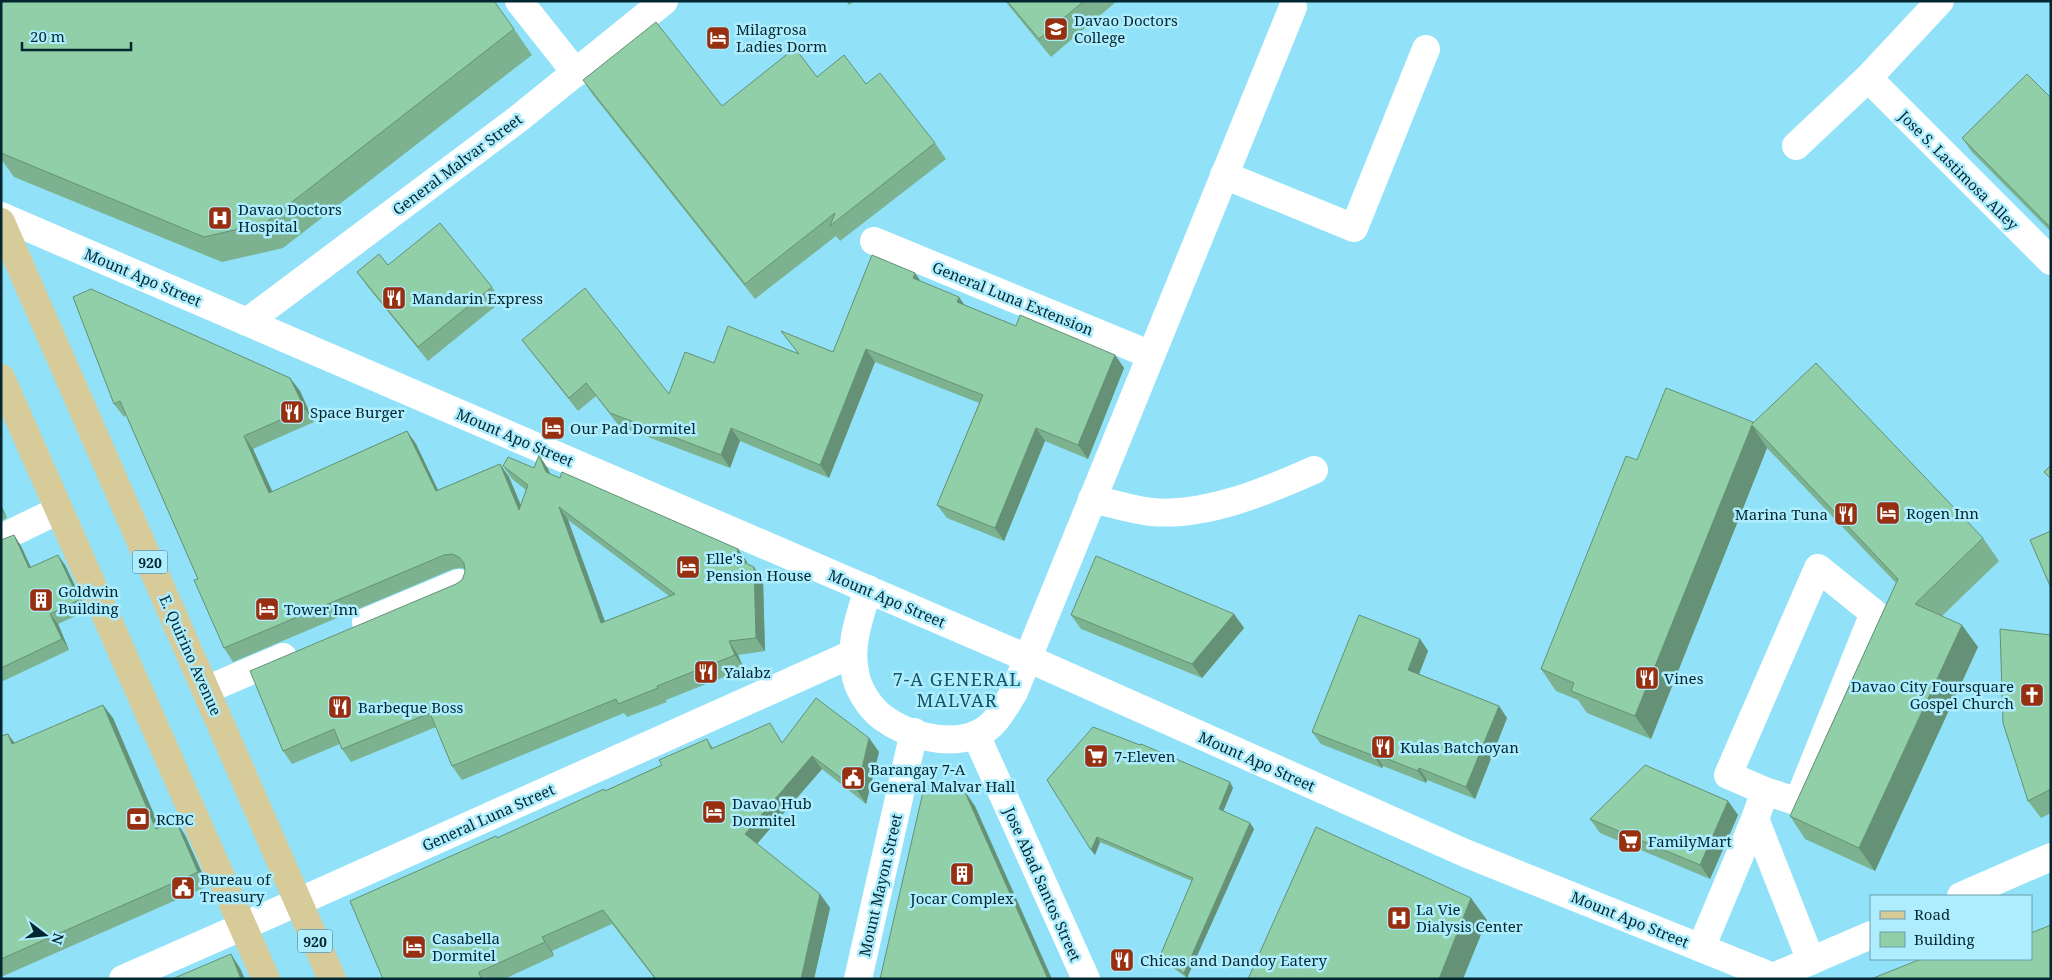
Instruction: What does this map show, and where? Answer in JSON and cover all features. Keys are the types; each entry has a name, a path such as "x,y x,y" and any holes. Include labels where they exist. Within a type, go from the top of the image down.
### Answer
{"main road":[{"name":"E. Quirino Avenue","path":"1,222 332,979"},
{"path":"1,378 266,979"}],"street":[{"path":"518,1 576,73"},
{"name":"General Malvar Street","path":"247,322 518,119 664,1"},
{"path":"1796,146 1868,78 1940,1"},
{"path":"868,590 858,622 852,654 855,674 869,704 881,717 914,732 934,738 956,740 976,734 991,726 1004,710 1014,692 1293,7"},
{"path":"1224,176 1354,228 1426,48"},
{"name":"Jose S. Lastimosa Alley","path":"1868,78 2051,261"},
{"name":"Mount Apo Street","path":"1,216 1027,658 1465,853 1773,978"},
{"name":"General Luna Extension","path":"874,242 1151,355"},
{"path":"1092,499 1152,512 1182,511 1251,497 1314,470"},
{"path":"1,538 59,510"},
{"path":"1818,568 1874,613 1798,802 1765,790 1728,775 1818,568"},
{"path":"342,632 459,582"},
{"path":"206,690 306,648"},
{"name":"General Luna Street","path":"122,979 243,927 852,654"},
{"name":"Mount Mayon Street","path":"858,979 914,732"},
{"name":"Jose Abad Santos Street","path":"976,734 1086,979"},
{"path":"1702,948 1765,790"},
{"path":"1755,819 1811,961"},
{"path":"1963,895 2051,857"},
{"path":"1773,978 1870,935"}],"building":[{"path":"1,1 494,1 514,29 265,223 204,237 1,153"},
{"path":"1007,1 1084,1 1039,39"},
{"path":"656,22 722,106 795,48 817,77 844,55 866,84 880,73 935,143 830,226 835,213 745,284 583,80"},
{"path":"2027,74 2051,98 2051,228 1962,138"},
{"path":"440,223 492,287 418,347 357,272 379,254 388,265"},
{"path":"872,255 915,273 913,278 959,297 957,302 1016,326 1020,315 1115,355 1078,445 1036,428 995,528 937,505 983,395 866,349 820,465 731,428 721,455 610,413 586,383 569,398 522,340 585,288 669,394 685,352 714,363 728,326 799,354 781,331 833,352"},
{"path":"91,289 290,378 305,409 244,436 269,493 407,431 436,491 500,464 519,510 528,485 503,466 508,457 534,468 539,455 546,472 560,478 562,472 738,549 735,558 754,567 756,638 729,641 735,655 657,686 658,688 618,704 616,699 452,766 430,713 342,749 334,729 283,751 250,671 456,584 462,580 465,572 464,563 459,557 452,554 444,555 224,648 194,580 198,579 120,401 114,404 73,297","holes":["559,507 675,594 601,623"]},
{"path":"1816,363 1983,538 1915,604 1962,625 1859,848 1790,816 1898,579 1752,425 1635,716 1571,691 1574,683 1541,669 1626,456 1637,460 1666,388 1753,422 1752,424"},
{"path":"2051,465 2051,479 2044,472"},
{"path":"2051,531 2051,588 2030,540"},
{"name":"Goldwin Building","path":"14,535 29,568 58,555 79,600 50,614 62,639 1,668 1,540"},
{"path":"1096,556 1234,614 1192,664 1071,615"},
{"path":"1359,615 1420,639 1408,670 1499,706 1466,787 1419,768 1418,771 1312,732"},
{"name":"Davao City Foursquare Gospel Church","path":"2000,629 2051,635 2051,789 2028,801 2003,723"},
{"path":"816,698 869,738 857,790 812,756 745,834 820,894 801,979 656,979 603,910 542,937 545,942 479,972 481,979 383,979 350,901 496,836 497,838 604,789 605,791 662,765 659,760 707,739 711,749 770,723 782,743"},
{"path":"103,705 156,829 176,821 198,872 1,959 1,736 8,734 12,744"},
{"path":"1093,727 1141,744 1230,782 1219,809 1250,823 1184,973 1160,956 1193,878 1097,837 1091,850 1047,780"},
{"path":"1645,765 1728,801 1700,865 1590,819"},
{"name":"Jocar Complex","path":"942,786 964,790 1048,979 880,979 923,792"},
{"path":"1316,827 1471,898 1439,979 1248,979"},
{"path":"2051,925 2051,979 1871,979 1918,960 2032,960 2032,933"},
{"path":"231,954 241,979 172,979"}],"place":[{"name":"Davao Doctors College","path":"1056,29"},
{"name":"Milagrosa Ladies Dorm","path":"718,38"},
{"name":"Davao Doctors Hospital","path":"220,218"},
{"name":"Mandarin Express","path":"394,298"},
{"name":"Space Burger","path":"292,412"},
{"name":"Our Pad Dormitel","path":"553,428"},
{"name":"Rogen Inn","path":"1888,513"},
{"name":"Marina Tuna","path":"1846,514"},
{"name":"Elle's Pension House","path":"688,567"},
{"name":"Goldwin Building","path":"41,600"},
{"name":"Tower Inn","path":"267,609"},
{"name":"Yalabz","path":"706,672"},
{"name":"Vines","path":"1647,678"},
{"name":"Davao City Foursquare Gospel Church","path":"2032,695"},
{"name":"Barbeque Boss","path":"340,707"},
{"name":"Kulas Batchoyan","path":"1383,747"},
{"name":"7-Eleven","path":"1096,756"},
{"name":"Barangay 7-A General Malvar Hall","path":"853,778"},
{"name":"Davao Hub Dormitel","path":"714,812"},
{"name":"RCBC","path":"138,819"},
{"name":"FamilyMart","path":"1630,841"},
{"name":"Jocar Complex","path":"962,874"},
{"name":"Bureau of Treasury","path":"183,888"},
{"name":"La Vie Dialysis Center","path":"1399,918"},
{"name":"Casabella Dormitel","path":"414,947"},
{"name":"Chicas and Dandoy Eatery","path":"1122,960"}],"district":[{"name":"7-A GENERAL MALVAR","path":"957,690"}]}
